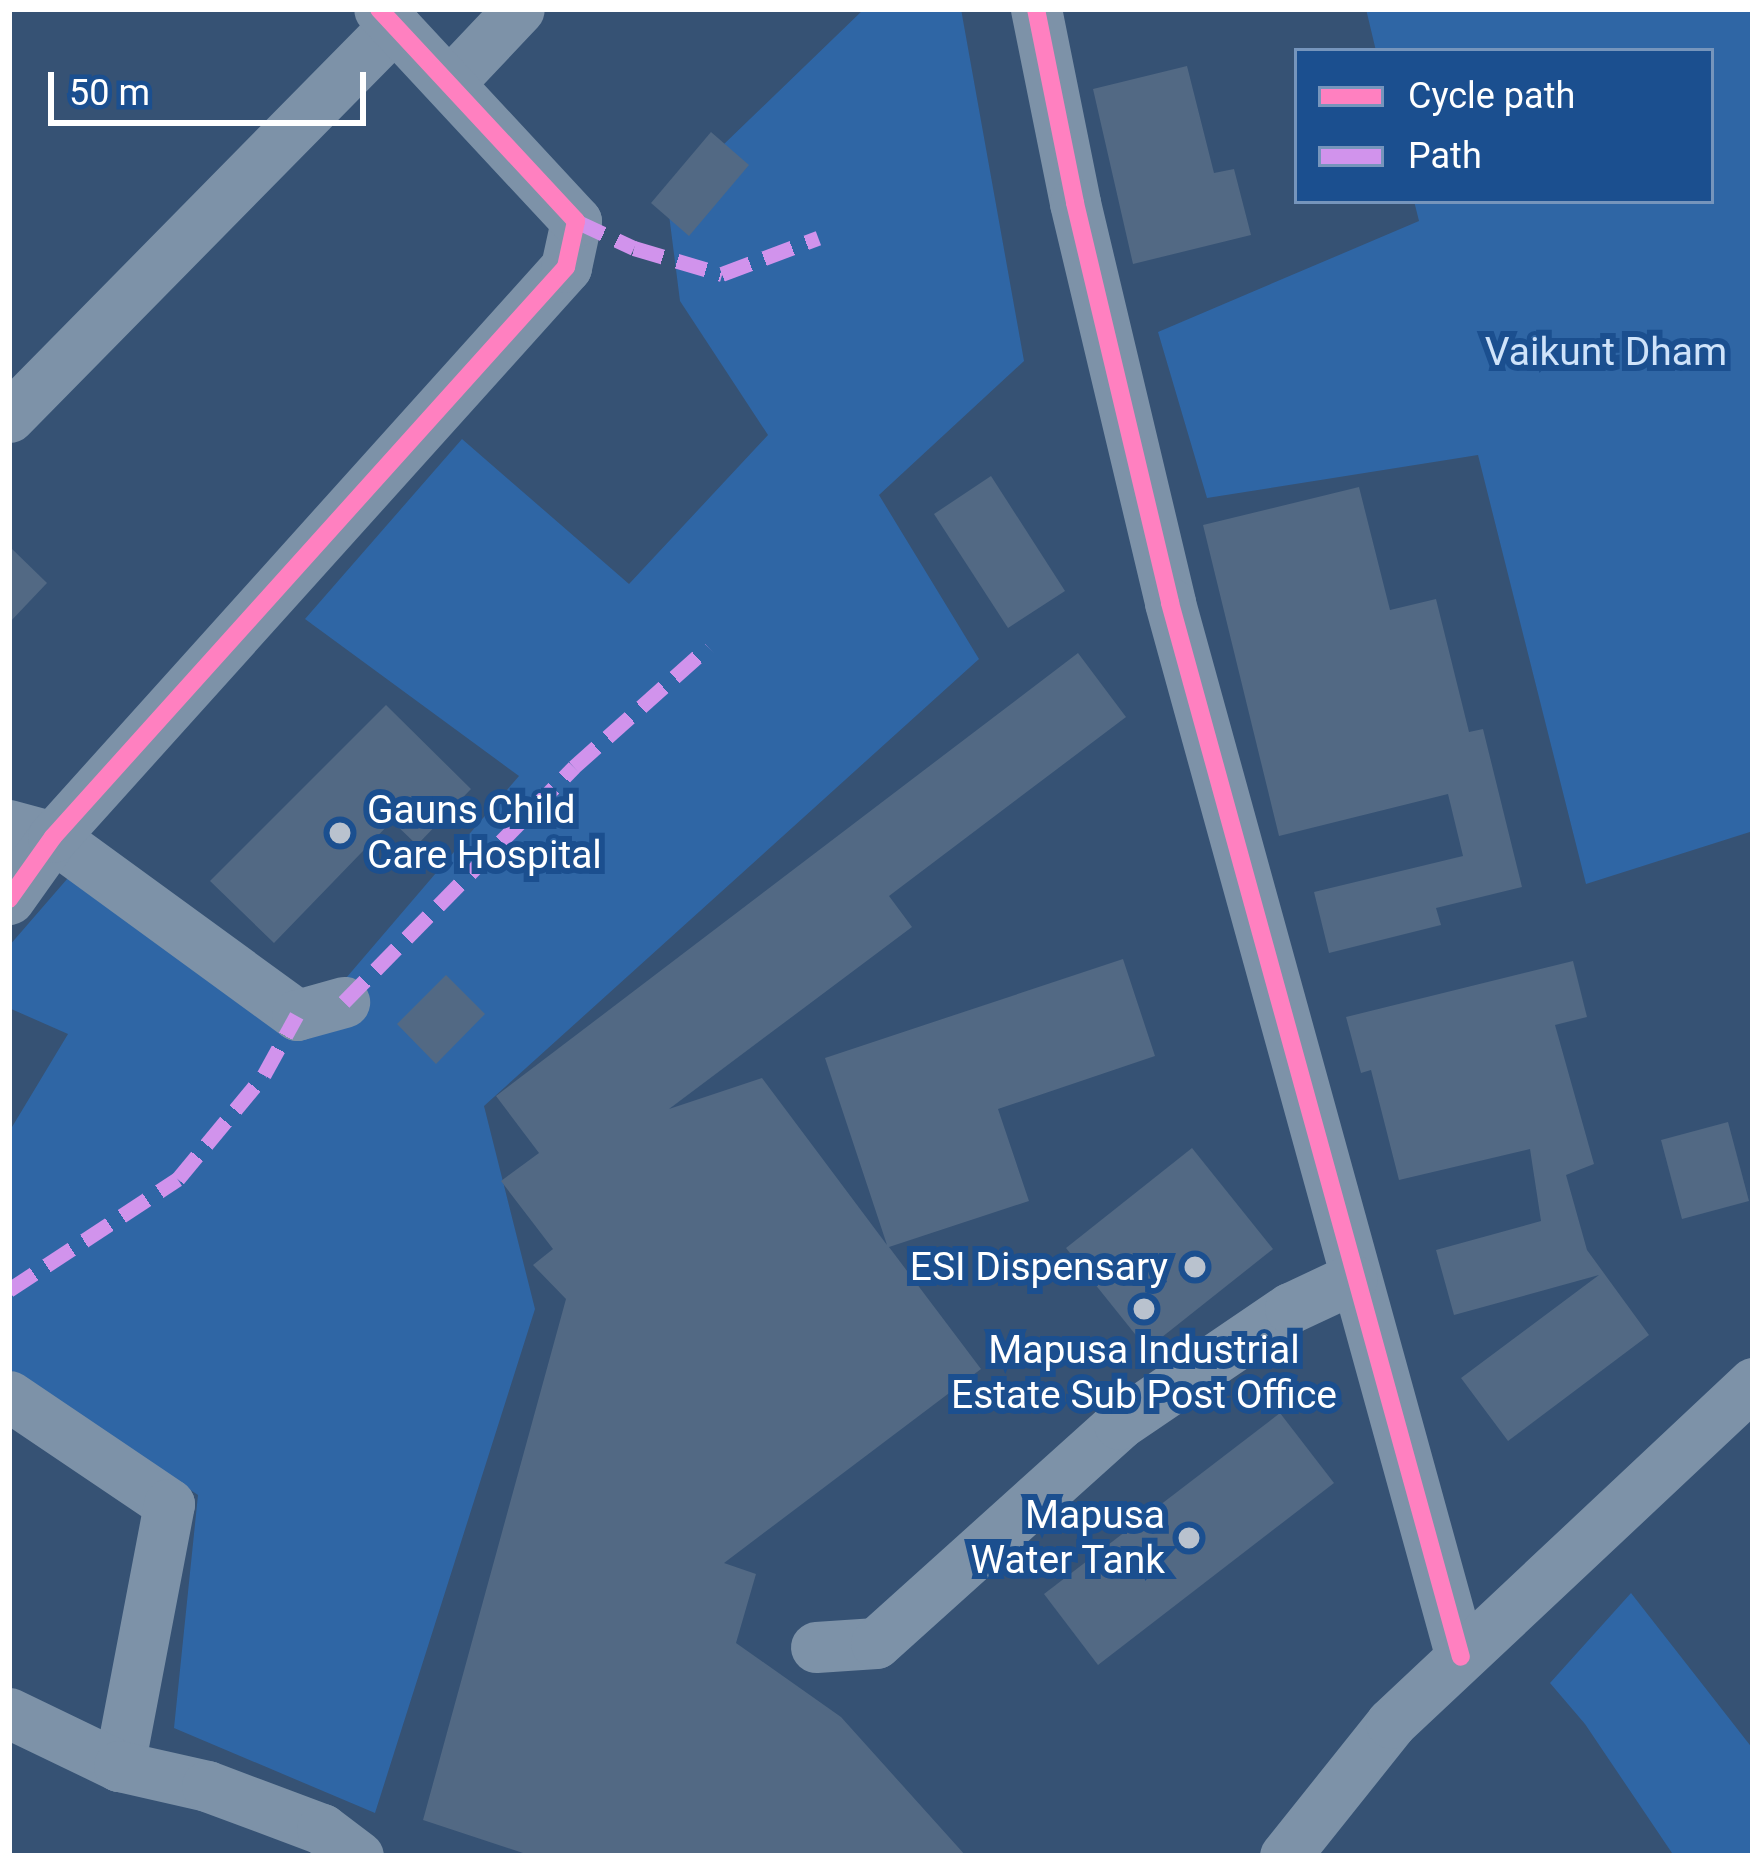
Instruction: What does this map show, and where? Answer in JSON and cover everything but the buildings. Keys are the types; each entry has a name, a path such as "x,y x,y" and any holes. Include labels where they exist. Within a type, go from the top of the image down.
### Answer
{"street":[{"path":"450,82 519,9"},
{"path":"1036,9 1075,203 1170,603 1352,1279 1461,1657"},
{"path":"9,417 387,17 576,220 566,267 31,831 9,899"},
{"path":"31,831 297,1015 344,1002"},
{"path":"816,1647 876,1643 1119,1424 1290,1308 1352,1279"},
{"path":"1285,1856 1391,1724 1753,1383"},
{"path":"9,1396 169,1504 119,1766"},
{"path":"9,1713 119,1766 207,1786 322,1829 358,1856"}],"green space":[{"path":"864,9 961,9 1024,361 879,495 979,659 484,1106 535,1309 375,1813 174,1728 198,1495 9,1369 9,1132 68,1034 9,1008 9,946 74,871 293,1040 519,776 305,619 462,439 629,584 768,435 680,301 667,199"},
{"name":"Vaikunt Dham","path":"1366,9 1753,9 1753,831 1586,884 1478,455 1207,498 1158,332 1419,221 1415,204 1714,204 1714,48 1375,48"},
{"path":"1631,1593 1753,1749 1753,1856 1674,1856 1585,1724 1550,1683"}],"marked path":[{"path":"576,221 634,248 722,274 818,238"},
{"path":"344,1002 574,767 708,647"},
{"path":"9,1290 178,1179 264,1075 297,1015"}],"cycle path":[{"path":"9,899 53,837 566,267 576,221 379,9"},
{"path":"1036,9 1075,203 1170,603 1461,1657"}],"place":[{"name":"Gauns Child Care Hospital","path":"340,833"},
{"name":"ESI Dispensary","path":"1195,1267"},
{"name":"Mapusa Industrial Estate Sub Post Office","path":"1144,1309"},
{"name":"Mapusa Water Tank","path":"1189,1538"}]}
